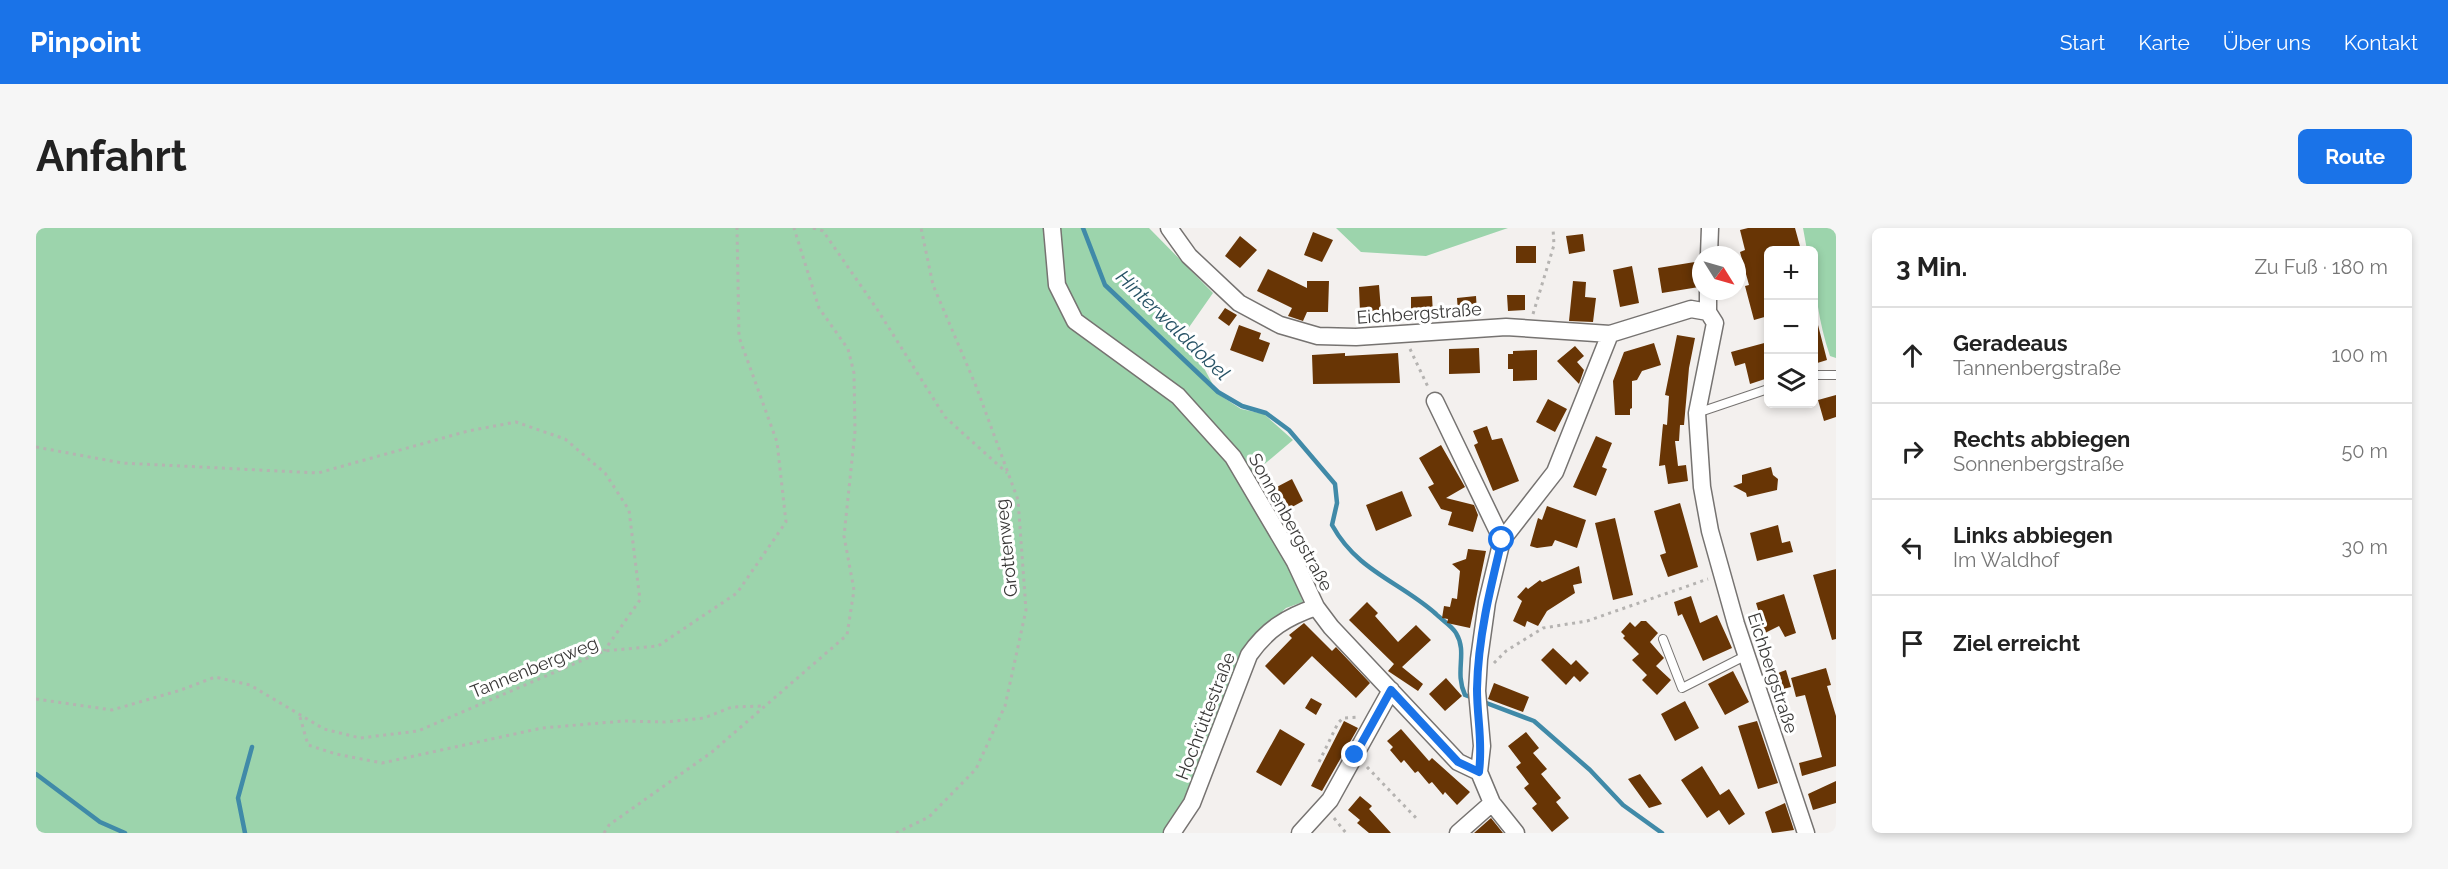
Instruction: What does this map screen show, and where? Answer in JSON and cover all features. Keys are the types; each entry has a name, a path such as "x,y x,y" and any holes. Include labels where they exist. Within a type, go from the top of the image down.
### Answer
{"street":[{"name":"Sonnenbergstraße","path":"1052,228 1057,285 1076,321 1178,396 1233,457 1295,562 1316,607 1331,627 1458,762 1479,772"},
{"name":"Eichbergstraße","path":"1170,228 1189,256 1239,303 1280,325 1318,336 1356,338 1528,327 1610,334 1691,309 1708,312"},
{"path":"1709,246 1710,228"},
{"name":"Eichbergstraße","path":"1708,300 1708,312 1715,323 1697,413 1702,487 1721,574 1806,833"},
{"path":"1516,833 1492,803 1479,772 1482,746 1477,691 1487,602 1502,540 1556,472 1610,334"},
{"path":"1435,401 1502,540"},
{"name":"Hochrüttestraße","path":"1172,833 1192,803 1249,655 1257,644 1287,617 1316,607"},
{"path":"1300,833 1330,800 1391,690"},
{"path":"1458,833 1492,803"}],"lane":[{"path":"1818,375 1836,375"},
{"path":"1697,413 1764,389"},
{"path":"1663,639 1682,688 1747,655"}],"path":[{"name":"Tannenbergweg","path":"36,699 112,710 181,690 215,677 250,685 324,729 360,738 418,731 604,651 658,646 737,593 786,522 777,442 739,337 736,228"},
{"path":"604,833 609,825 712,752 847,635 854,590 844,536 855,431 854,373 848,350 819,308 794,228"},
{"path":"813,228 823,231 830,241 877,309 945,417 1008,473"},
{"name":"Grottenweg","path":"896,833 929,817 976,769 1005,706 1026,610 1018,500 976,386 933,285 921,228"},
{"path":"1528,327 1554,245 1553,228"},
{"path":"1405,339 1435,401"},
{"path":"36,447 122,463 318,472 468,431 516,422 565,439 605,473 629,510 640,600 604,651"},
{"path":"1478,672 1485,673 1506,651 1544,628 1587,621 1721,574"},
{"path":"299,715 308,745 336,754 382,763 542,728 624,721 665,722 704,718 732,706 764,706"},
{"path":"1319,762 1338,723 1347,717"},
{"path":"1355,755 1418,820"}],"green space":[{"path":"36,228 1149,228 1213,293 1185,333 1218,394 1241,409 1264,414 1293,440 1242,483 1291,567 1303,602 1286,608 1248,642 1188,797 1167,833 36,833"},
{"path":"1336,228 1508,228 1426,256 1361,252"},
{"path":"1803,228 1836,228 1836,358 1830,356 1822,330 1818,304 1818,246 1806,246"}],"building":[{"path":"1795,228 1800,246 1764,246 1764,317 1754,320 1746,290 1746,286 1749,285 1746,274 1746,246 1744,246 1740,230"},
{"path":"1313,232 1333,240 1322,262 1304,255"},
{"path":"1583,234 1585,251 1569,254 1566,236"},
{"path":"1240,236 1257,250 1240,268 1225,256"},
{"path":"1516,246 1536,246 1536,263 1516,263"},
{"path":"1692,262 1692,288 1662,293 1658,268"},
{"path":"1632,266 1639,303 1620,307 1613,270"},
{"path":"1268,269 1307,288 1307,281 1329,281 1328,312 1307,312 1303,321 1288,316 1292,308 1257,291"},
{"path":"1573,281 1586,282 1585,297 1596,298 1593,322 1569,321"},
{"path":"1379,285 1381,311 1360,312 1359,287"},
{"path":"1507,295 1525,295 1525,310 1508,311"},
{"path":"1432,296 1433,314 1411,315 1411,297"},
{"path":"1476,296 1477,312 1458,313 1457,298"},
{"path":"1225,308 1237,315 1229,326 1218,318"},
{"path":"1239,325 1261,333 1259,339 1270,343 1263,362 1230,350"},
{"path":"1818,325 1827,360 1818,363"},
{"path":"1677,335 1695,338 1689,368 1684,425 1680,425 1679,441 1675,441 1678,466 1686,465 1688,481 1668,484 1665,465 1659,466 1663,424 1667,425 1669,396 1665,395"},
{"path":"1654,343 1661,365 1642,371 1637,380 1632,381 1630,415 1615,415 1613,381 1624,352"},
{"path":"1764,343 1764,379 1750,384 1745,363 1735,366 1731,352"},
{"path":"1575,346 1584,356 1577,362 1584,370 1579,384 1557,361"},
{"path":"1479,348 1480,373 1449,374 1449,349"},
{"path":"1537,350 1537,380 1513,381 1513,369 1508,369 1508,354 1513,354 1513,351"},
{"path":"1345,353 1345,356 1398,353 1400,383 1313,384 1312,355"},
{"path":"1836,395 1836,417 1824,421 1818,400"},
{"path":"1548,399 1567,409 1555,432 1536,422"},
{"path":"1487,426 1492,440 1502,438 1519,481 1493,491 1474,445 1478,443 1473,431"},
{"path":"1596,436 1612,443 1602,467 1607,469 1596,496 1573,487"},
{"path":"1441,445 1465,487 1446,498 1474,505 1478,515 1473,532 1448,525 1452,512 1441,509 1428,487 1434,484 1419,458"},
{"path":"1771,467 1773,475 1778,479 1777,490 1747,497 1746,493 1733,486 1742,483 1742,475"},
{"path":"1292,479 1303,501 1283,512 1271,490"},
{"path":"1402,491 1412,516 1376,531 1366,505"},
{"path":"1680,503 1698,567 1668,577 1660,555 1666,553 1654,511"},
{"path":"1547,506 1586,520 1577,548 1555,540 1552,546 1537,548 1530,546 1538,518 1542,520"},
{"path":"1615,518 1633,595 1613,600 1595,523"},
{"path":"1778,525 1782,543 1790,541 1793,552 1757,561 1750,533"},
{"path":"1468,549 1486,551 1470,628 1447,623 1448,619 1442,618 1444,606 1450,607 1452,598 1457,599 1460,571 1452,564 1466,559"},
{"path":"1579,566 1582,583 1573,585 1575,593 1547,611 1538,626 1527,621 1525,627 1513,621 1522,601 1517,597 1526,587 1528,589 1540,580 1542,582"},
{"path":"1836,569 1836,639 1832,640 1813,575"},
{"path":"1784,594 1796,633 1785,637 1779,626 1765,633 1756,603"},
{"path":"1691,596 1700,623 1717,615 1732,648 1703,661 1682,614 1678,616 1674,602"},
{"path":"1367,602 1378,613 1375,616 1398,642 1416,625 1431,640 1402,667 1423,684 1418,691 1388,671 1394,664 1349,620"},
{"path":"1641,621 1646,621 1658,633 1650,642 1664,658 1656,666 1671,680 1657,695 1642,680 1647,675 1632,660 1639,654 1623,638 1625,636 1621,632 1630,622 1635,627"},
{"path":"1304,623 1332,651 1336,647 1370,683 1356,698 1312,656 1284,685 1265,666 1292,638 1289,635"},
{"path":"1553,648 1571,665 1576,660 1589,673 1580,682 1574,676 1566,685 1541,660"},
{"path":"1826,668 1831,685 1827,686 1836,716 1836,766 1802,776 1799,763 1822,757 1805,695 1796,697 1791,678"},
{"path":"1786,670 1791,687 1779,690 1775,674"},
{"path":"1733,671 1749,702 1725,715 1708,684"},
{"path":"1446,678 1462,696 1445,711 1429,694"},
{"path":"1494,683 1529,697 1523,712 1488,699"},
{"path":"1311,698 1322,704 1316,715 1305,708"},
{"path":"1685,701 1699,728 1675,741 1661,714"},
{"path":"1344,721 1358,728 1322,791 1311,786"},
{"path":"1757,721 1778,783 1758,789 1738,726"},
{"path":"1280,729 1305,744 1281,786 1256,772"},
{"path":"1401,729 1429,761 1432,758 1470,792 1457,805 1445,792 1443,795 1432,782 1429,784 1418,771 1415,773 1404,760 1401,763 1390,750 1393,747 1387,741"},
{"path":"1526,732 1539,748 1533,753 1547,769 1541,774 1561,798 1556,802 1569,818 1552,832 1532,808 1537,804 1524,788 1529,784 1516,767 1521,763 1508,746"},
{"path":"1702,766 1720,795 1729,789 1745,814 1729,825 1719,810 1707,818 1681,780"},
{"path":"1640,774 1662,804 1649,808 1628,779"},
{"path":"1836,781 1836,803 1813,810 1808,794"},
{"path":"1360,796 1372,806 1369,809 1391,833 1369,833 1357,823 1360,820 1348,810"},
{"path":"1785,803 1794,830 1772,833 1765,812"},
{"path":"1491,818 1503,833 1474,833"}],"waterway":[{"name":"Hinterwalddobel","path":"1083,228 1105,285 1218,392 1242,406 1266,413 1289,430 1335,484 1337,503 1332,525 1342,541 1367,565 1422,603 1454,630 1461,648 1462,686 1465,695 1473,698"},
{"name":"Hinterwalddobel","path":"1481,701 1534,721 1590,770 1623,805 1662,833"},
{"path":"245,833 238,798 252,747"},
{"path":"36,774 100,822 125,833"}],"route":[{"path":"1355,755 1391,690 1458,762 1479,772 1482,746 1477,691 1479,658 1487,602 1502,540"}]}
